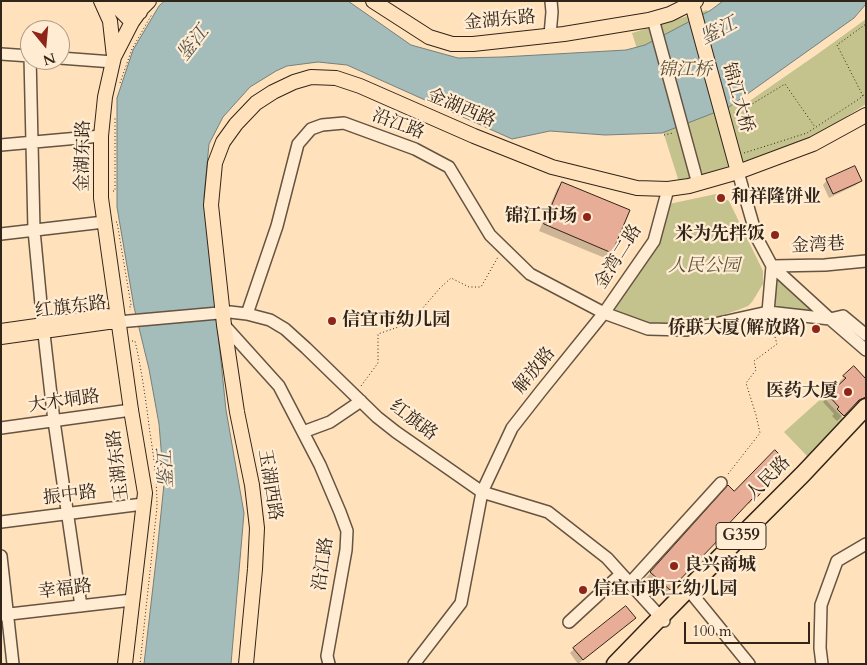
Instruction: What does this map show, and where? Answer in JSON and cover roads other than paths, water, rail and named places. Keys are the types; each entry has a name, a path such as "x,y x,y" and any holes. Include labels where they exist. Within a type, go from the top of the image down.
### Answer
{"highway":[{"name":"人民路","path":"624,664 692,584 803,474 866,407"},
{"name":"人民路","path":"614,664 692,594 866,417"}],"main road":[{"path":"101,1 110,21 114,60"},
{"path":"112,1 144,12"},
{"path":"127,1 144,12"},
{"name":"金湖东路","path":"373,1 429,37 452,44 473,44 550,35 652,19 670,14 694,3"},
{"name":"锦江大桥","path":"694,3 738,172"},
{"name":"金湖东路","path":"118,322 111,222 101,198 101,136 105,97 114,60 144,12"},
{"name":"金湖西路","path":"223,319 211,205 215,164 223,142 236,124 256,103 272,92 294,82 311,77 336,78 360,86 474,136 552,167 636,188 668,189 689,186 738,172 814,144 866,115"},
{"name":"玉湖西路","path":"223,319 237,412 258,528 246,664"},
{"name":"红旗东路","path":"1,331 118,322"},
{"name":"玉湖东路","path":"118,322 144,493 125,664"},
{"name":"红旗东路","path":"1,336 43,328"}],"street":[{"path":"550,35 551,1"},
{"path":"652,19 698,184"},
{"path":"1,54 20,55"},
{"path":"70,58 114,60"},
{"path":"30,70 34,230 43,328 54,421 81,606"},
{"name":"沿江路","path":"247,314 277,226 298,144 311,129 322,125 344,123 415,149 449,167 490,235 530,274 604,314"},
{"path":"1,145 101,136"},
{"path":"738,172 757,238 772,266 866,350"},
{"name":"金湾二路","path":"604,314 654,241 668,189"},
{"path":"1,234 111,222"},
{"name":"金湾巷","path":"772,266 825,265 866,261"},
{"path":"768,312 772,266"},
{"path":"604,314 648,329 687,330 768,312 830,319 843,316 866,335"},
{"name":"红旗路","path":"118,322 223,319 247,314 270,320 306,348 396,432 482,492 548,512 607,558 663,620"},
{"name":"解放路","path":"414,664 461,603 482,492 512,428 604,314"},
{"name":"沿江路","path":"223,319 279,386 320,465 346,531 346,550 327,656 329,664"},
{"path":"303,432 330,422 358,398"},
{"name":"大木垌路","path":"1,428 131,410"},
{"path":"630,583 721,483"},
{"name":"振中路","path":"1,522 143,504"},
{"path":"822,664 820,648 822,605 825,596 838,561 866,544"},
{"path":"1,556 5,615 13,664"},
{"path":"569,622 621,574"},
{"path":"692,594 749,664"},
{"name":"幸福路","path":"5,615 132,600"}],"water":[{"name":"鉴江","path":"165,1 348,1 411,45 458,58 626,50 645,45 711,10 723,1 866,1 866,4 854,18 729,107 662,133 605,135 550,131 512,139 347,65 318,62 287,66 250,87 223,117 209,144 204,197 226,410 244,513 231,664 144,664 164,484 159,424 149,369 134,307 117,207 117,98 133,50 159,6"}],"place":[{"name":"和祥隆饼业","path":"721,198"},
{"name":"锦江市场","path":"587,217"},
{"name":"米为先拌饭","path":"775,235"},
{"name":"信宜市幼儿园","path":"332,321"},
{"name":"侨联大厦(解放路)","path":"816,329"},
{"name":"医药大厦","path":"848,392"},
{"name":"良兴商城","path":"674,566"},
{"name":"信宜市职工幼儿园","path":"583,590"}],"park label":[{"name":"锦江桥","path":"685,71"},
{"name":"人民公园","path":"704,267"}]}
